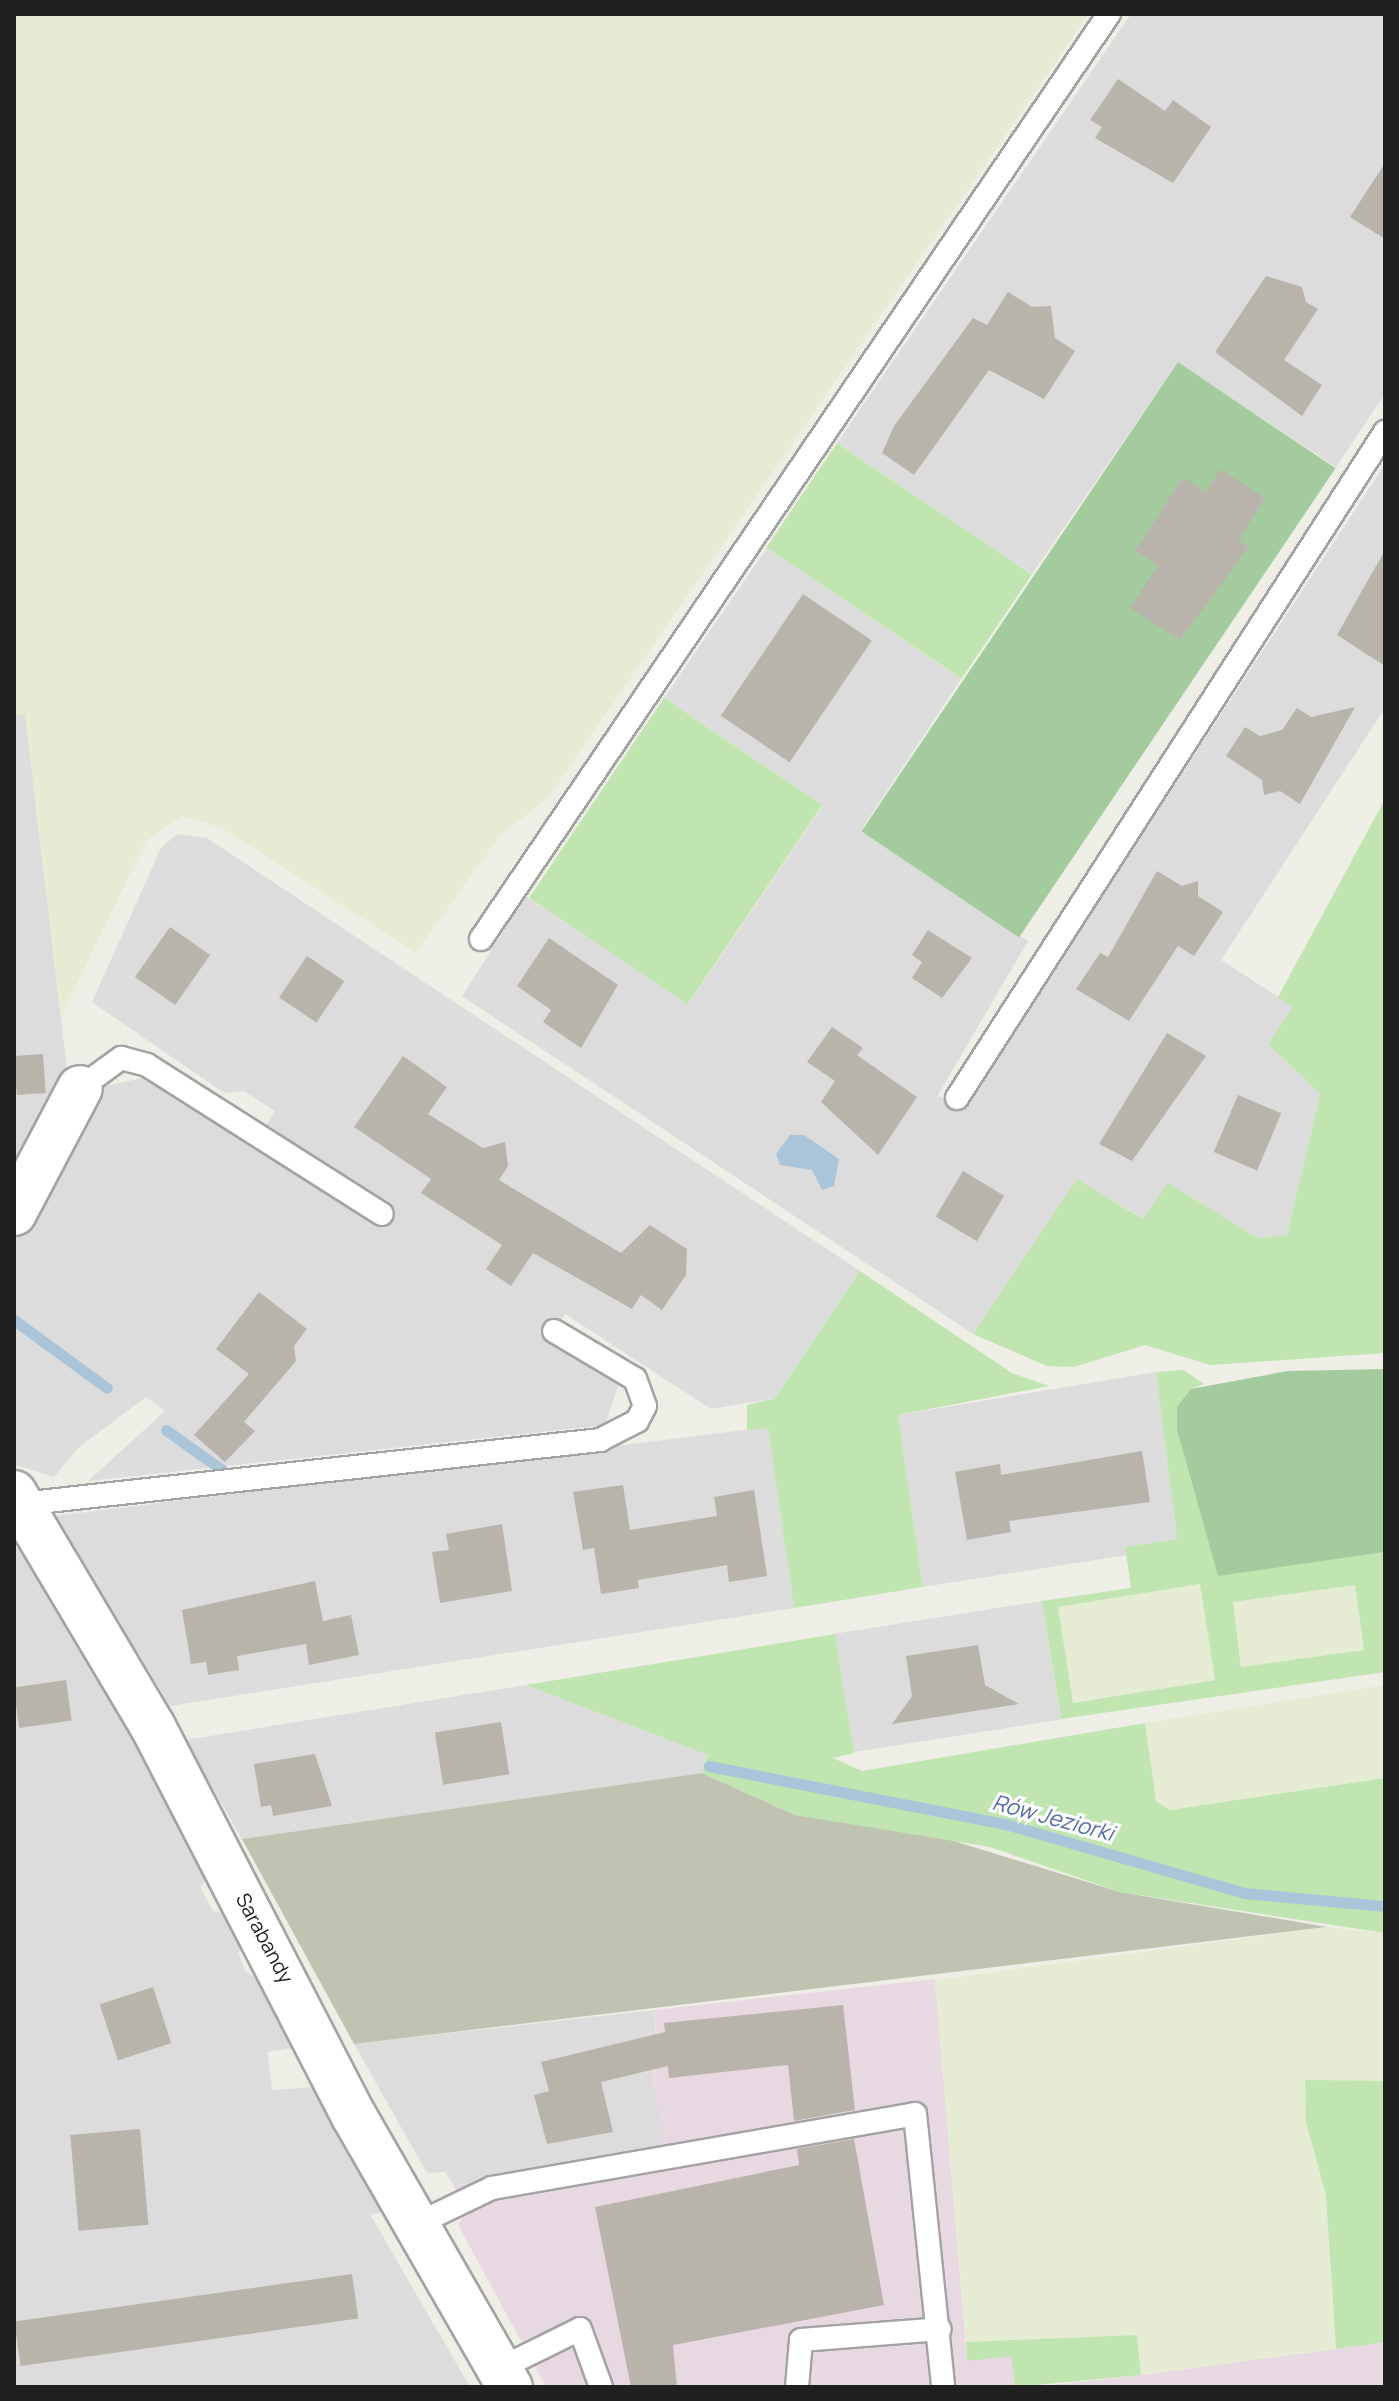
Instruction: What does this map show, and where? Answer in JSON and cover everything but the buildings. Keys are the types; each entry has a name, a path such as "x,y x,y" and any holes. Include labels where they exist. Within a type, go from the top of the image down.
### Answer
{"street":[{"path":"14,1213 80,1088"},
{"name":"Sarabandy","path":"18,1498 153,1727 415,2225 504,2378"}],"lane":[{"path":"481,939 1109,14"},
{"path":"957,1098 1385,432"},
{"path":"80,1088 121,1058 147,1065 382,1214"},
{"path":"18,1498 600,1440 637,1421 645,1406 635,1379 554,1331"},
{"path":"415,2225 492,2188 915,2114 940,2329 943,2387"},
{"path":"504,2378 580,2329 601,2387"},
{"path":"797,2387 801,2340 940,2329"}],"shaded area":[{"path":"14,14 1089,14 547,799 501,834 416,953 222,828 182,816 146,841 61,1017 25,714 14,715"},
{"path":"1131,14 1385,14 1385,394 1336,467 1178,362 1032,574 837,443"},
{"path":"1385,464 1385,708 1221,960 1294,1007 1268,1044 1320,1094 1287,1235 1258,1238 1168,1183 1144,1219 1077,1179 973,1334 462,996 526,896 688,1005 823,805 664,698 767,548 961,679 861,830 1028,941 938,1095 962,1110"},
{"path":"25,713 68,1077 14,1190 14,715"},
{"path":"177,834 207,838 860,1271 775,1398 711,1409 565,1314 550,1336 620,1381 605,1425 88,1481 165,1411 146,1397 78,1448 54,1477 16,1465 14,1234 100,1087 143,1078 375,1225 389,1202 266,1126 275,1111 244,1091 224,1093 92,1002 161,848"},
{"path":"1156,1372 1177,1540 1126,1547 1127,1555 923,1587 898,1415"},
{"path":"768,1427 794,1608 170,1706 55,1516"},
{"path":"14,1544 73,1624 208,1877 200,1887 213,1911 227,1914 246,1950 238,1952 245,1971 261,1981 293,2048 268,2052 272,2090 315,2087 382,2212 370,2214 470,2387 14,2387"},
{"path":"1200,1584 1215,1680 1072,1702 1057,1607"},
{"path":"1355,1584 1364,1650 1242,1668 1232,1601"},
{"path":"1042,1601 1061,1720 853,1752 835,1634"},
{"path":"526,1685 708,1755 702,1773 242,1839 185,1740"},
{"path":"1385,1685 1385,1778 1170,1810 1156,1801 1145,1723"},
{"path":"702,1773 795,1815 931,1834 1120,1892 1327,1927 354,2044 242,1839"},
{"path":"1327,1927 1385,1933 1385,2081 1305,2081 1326,2195 1336,2349 1141,2375 1137,2335 966,2342 935,1980"},
{"path":"935,1979 967,2360 1011,2356 1015,2387 546,2387 458,2225 467,2210 454,2186 654,2146 664,2135 649,2066 660,2062 654,2010"},
{"path":"654,2010 664,2135 654,2146 454,2186 445,2172 427,2173 354,2044"},
{"path":"1385,2342 1385,2387 1036,2387 1141,2375"}],"green space":[{"path":"1178,362 1336,468 1019,937 861,831"},
{"path":"837,443 1032,574 961,679 767,547"},
{"path":"664,698 822,805 688,1005 529,898"},
{"path":"1385,799 1385,1353 1210,1365 1145,1345 1074,1367 1047,1366 973,1334 1077,1179 1143,1219 1168,1183 1258,1238 1287,1235 1320,1094 1268,1044 1293,1007 1278,997"},
{"path":"860,1271 1012,1373 1049,1386 898,1415 923,1587 794,1608 768,1428 747,1430 747,1405 775,1398"},
{"path":"1385,1369 1385,1552 1218,1576 1177,1430 1177,1407 1191,1389 1288,1371"},
{"path":"1184,1370 1204,1384 1191,1389 1177,1430 1218,1575 1385,1552 1385,1672 1061,1719 1042,1601 1131,1588 1125,1547 1177,1539 1156,1372","holes":["1200,1584 1215,1680 1073,1703 1058,1607","1355,1585 1364,1650 1241,1667 1233,1602"]},
{"path":"835,1634 854,1753 833,1758 862,1771 1145,1723 1156,1801 1170,1810 1385,1778 1385,1933 1120,1892 990,1847 795,1815 702,1773 708,1755 526,1685"},
{"path":"1305,2080 1385,2081 1385,2342 1336,2349 1326,2195 1306,2122"},
{"path":"1137,2335 1141,2375 1015,2387 1011,2356 967,2361 966,2342"}],"water":[{"path":"790,1135 804,1135 839,1159 834,1186 822,1190 812,1170 780,1165 776,1154"}],"waterway":[{"name":"Rów Jeziorki","path":"14,1320 107,1388"},
{"path":"166,1430 222,1470"},
{"name":"Rów Jeziorki","path":"709,1766 1009,1825 1244,1893 1385,1906"}]}
